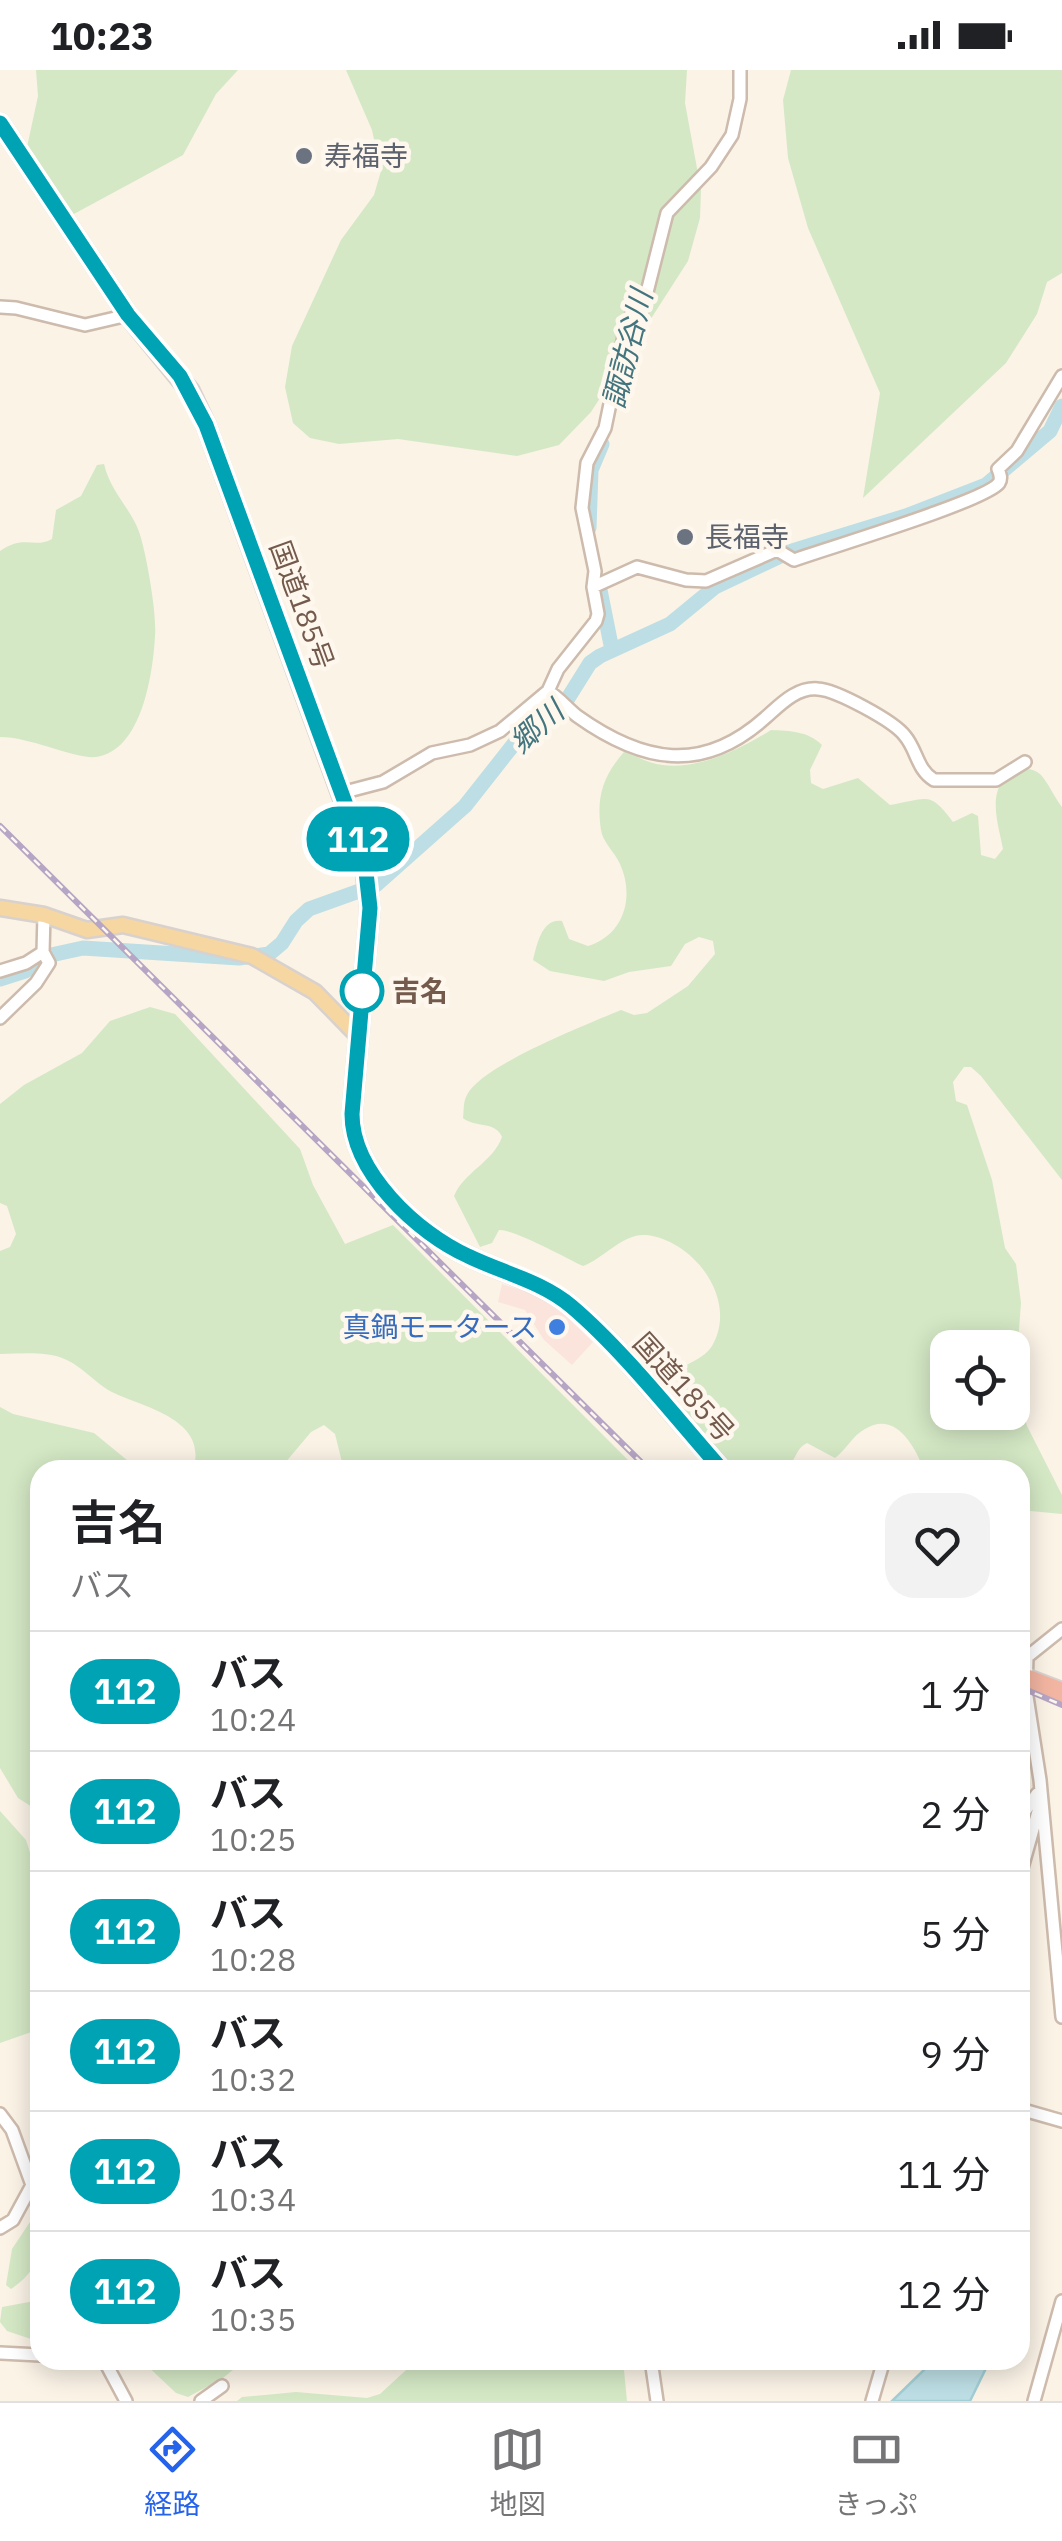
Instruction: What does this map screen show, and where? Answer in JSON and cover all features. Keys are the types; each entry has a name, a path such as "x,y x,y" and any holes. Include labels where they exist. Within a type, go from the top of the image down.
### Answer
{"highway":[{"name":"国道185号","path":"0,123 128,315 180,376 206,425 341,793 369,885 352,1128 362,1161 410,1215 453,1248 536,1284 572,1307 713,1460"},
{"path":"1030,1680 1062,1692"}],"main road":[{"path":"0,908 44,915 88,930 123,925 256,958 315,992 358,1036"}],"street":[{"path":"341,793 383,782 432,754 470,745 500,732 548,690 558,669 596,622 597,584 582,508 587,463 606,428 625,331 648,291 667,213 710,168 732,135 740,100 740,70"},
{"path":"0,307 85,325 128,315"},
{"path":"597,584 636,567 706,582 777,550 794,560 950,507 998,484 998,468 1017,451 1062,376"},
{"path":"548,690 630,745 671,758 731,744 792,695 817,688 895,727 906,736 925,775 934,780 996,780 1025,762"},
{"path":"0,1018 36,983 49,963 45,956 44,915"},
{"path":"0,971 45,956"},
{"path":"1030,1656 1062,1629"},
{"path":"1030,1719 1040,1780 1062,2017"},
{"path":"1030,1806 1036,1799 1040,1780"},
{"path":"1030,1837 1042,1804"},
{"path":"1030,2112 1062,2121"},
{"path":"0,2114 12,2130 30,2180"},
{"path":"0,2228 13,2220 30,2189"},
{"path":"1034,2401 1062,2301"},
{"path":"0,2353 30,2355"},
{"path":"110,2370 126,2401"},
{"path":"652,2370 657,2401"},
{"path":"872,2401 881,2370"},
{"path":"201,2401 222,2386"}],"shaded area":[{"name":"真鍋モータース","path":"502,1284 535,1295 565,1315 593,1342 572,1365 544,1340 525,1310 498,1302"}],"green space":[{"path":"36,70 238,70 216,94 183,155 72,215 24,161 38,96"},
{"path":"346,70 687,70 685,103 701,190 700,218 688,261 591,412 559,445 517,456 398,439 339,444 310,438 293,423 285,387 292,346 341,240 374,195 381,171 372,130"},
{"path":"791,70 1062,70 1062,273 1047,282 1037,314 1006,363 863,498 880,393 808,228 788,158 783,100"},
{"path":"104,464 141,538 155,636 148,689 134,726 112,752 87,757 0,737 0,551 16,543 52,539 56,510 81,496 97,465"},
{"path":"771,730 811,737 822,745 810,770 811,783 823,789 858,778 890,805 927,799 953,822 972,813 978,816 981,855 995,859 1003,849 997,795 1007,777 1023,769 1037,772 1062,807 1062,1180 981,1076 971,1067 964,1067 953,1082 956,1101 967,1105 992,1180 1005,1248 1016,1264 1021,1303 1019,1330 930,1330 930,1430 1029,1430 1062,1495 1062,1514 1030,1511 1030,1460 919,1460 902,1433 886,1424 860,1432 835,1458 807,1443 793,1460 729,1460 684,1417 675,1372 709,1350 719,1328 716,1292 695,1260 664,1239 646,1235 629,1238 583,1266 506,1231 499,1230 492,1243 480,1247 454,1196 502,1137 495,1129 463,1118 466,1097 477,1083 537,1046 621,1010 634,1015 647,1013 688,986 715,954 713,941 699,937 685,944 671,966 629,972 604,981 550,971 533,960 542,933 555,921 562,921 569,939 588,946 610,933 623,913 624,877 602,835 600,818 603,788 624,752 677,766 720,756"},
{"path":"150,1007 175,1014 300,1149 313,1185 345,1244 393,1225 628,1460 342,1460 335,1434 324,1425 311,1432 287,1460 195,1460 192,1439 172,1418 114,1393 76,1365 39,1354 0,1354 0,1251 10,1247 16,1234 7,1206 0,1203 0,1104 24,1085 82,1053 110,1021"},
{"path":"0,1407 13,1414 94,1433 127,1460 30,1460 30,1806 18,1798 0,1768"},
{"path":"0,1811 26,1840 30,1853 30,2032 0,2043"},
{"path":"30,2222 30,2272 11,2289 6,2285 12,2249"},
{"path":"30,2302 30,2339 7,2331 0,2322 2,2307"},
{"path":"152,2370 233,2370 188,2397 176,2393"},
{"path":"406,2370 624,2370 627,2401 237,2401 242,2397 296,2392 367,2398 380,2394"}],"water":[{"path":"924,2370 985,2370 970,2401 892,2401"}],"waterway":[{"name":"諏訪谷川","path":"618,389 637,309"},
{"name":"郷川","path":"0,979 25,971 51,955 83,948 239,958 269,954 309,909 376,885 465,806 521,735 560,711 590,663 600,656 670,624 715,587 789,552 906,516 986,485 1050,431 1062,406"},
{"name":"諏訪谷川","path":"589,528 591,470 602,444"},
{"name":"諏訪谷川","path":"599,585 612,650"}],"railway":[{"path":"0,826 639,1460"},
{"path":"1030,1691 1062,1705"}],"bus line":[{"name":"112","path":"0,123 128,315 190,391 206,425 364,854 370,908 352,1114 353,1136 362,1161 397,1203 438,1239 536,1284 572,1307 713,1460"}],"place":[{"name":"寿福寺","path":"304,156"},
{"name":"長福寺","path":"685,537"},
{"name":"吉名","path":"362,991"},
{"name":"真鍋モータース","path":"557,1327"}]}
